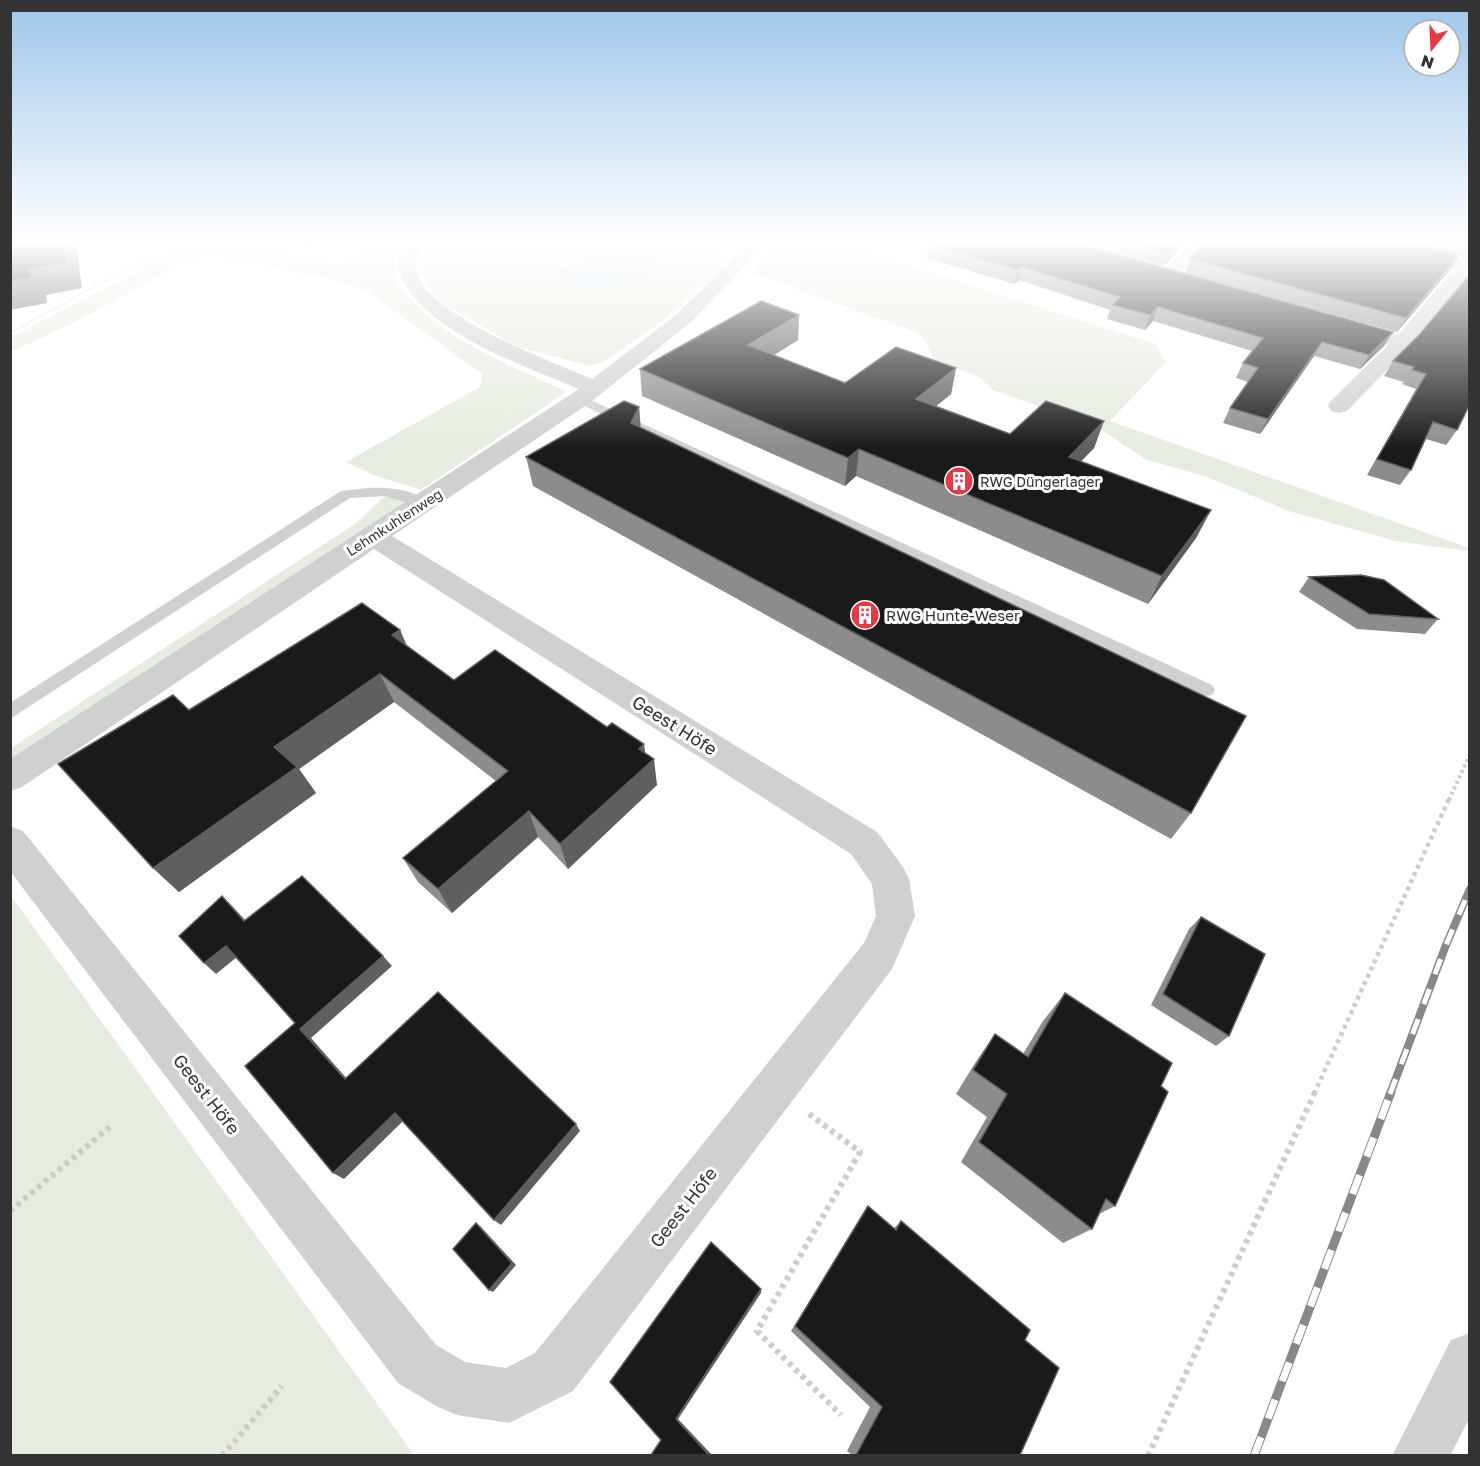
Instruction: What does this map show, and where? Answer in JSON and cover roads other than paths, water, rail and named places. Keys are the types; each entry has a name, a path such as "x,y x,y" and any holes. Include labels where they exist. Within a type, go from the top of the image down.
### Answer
{"street":[{"path":"441,311 587,394"},
{"name":"Lehmkuhlenweg","path":"10,777 587,394 691,311"},
{"path":"1339,406 1401,344 1428,311"},
{"path":"1324,321 1401,344"},
{"name":"Geest Höfe","path":"10,842 417,1364 457,1388 509,1396 554,1372 878,956 896,916 890,879 864,843 373,536"},
{"path":"1420,1455 1470,1359"}],"lane":[{"path":"587,394 1206,690"},
{"path":"10,712 345,494 378,491 400,493 423,504"}],"railway":[{"path":"1390,1094 1446,945 1470,889"},
{"path":"1254,1456 1391,1092"}],"place":[{"name":"RWG Düngerlager","path":"959,481"},
{"name":"RWG Hunte-Weser","path":"865,615"}]}
